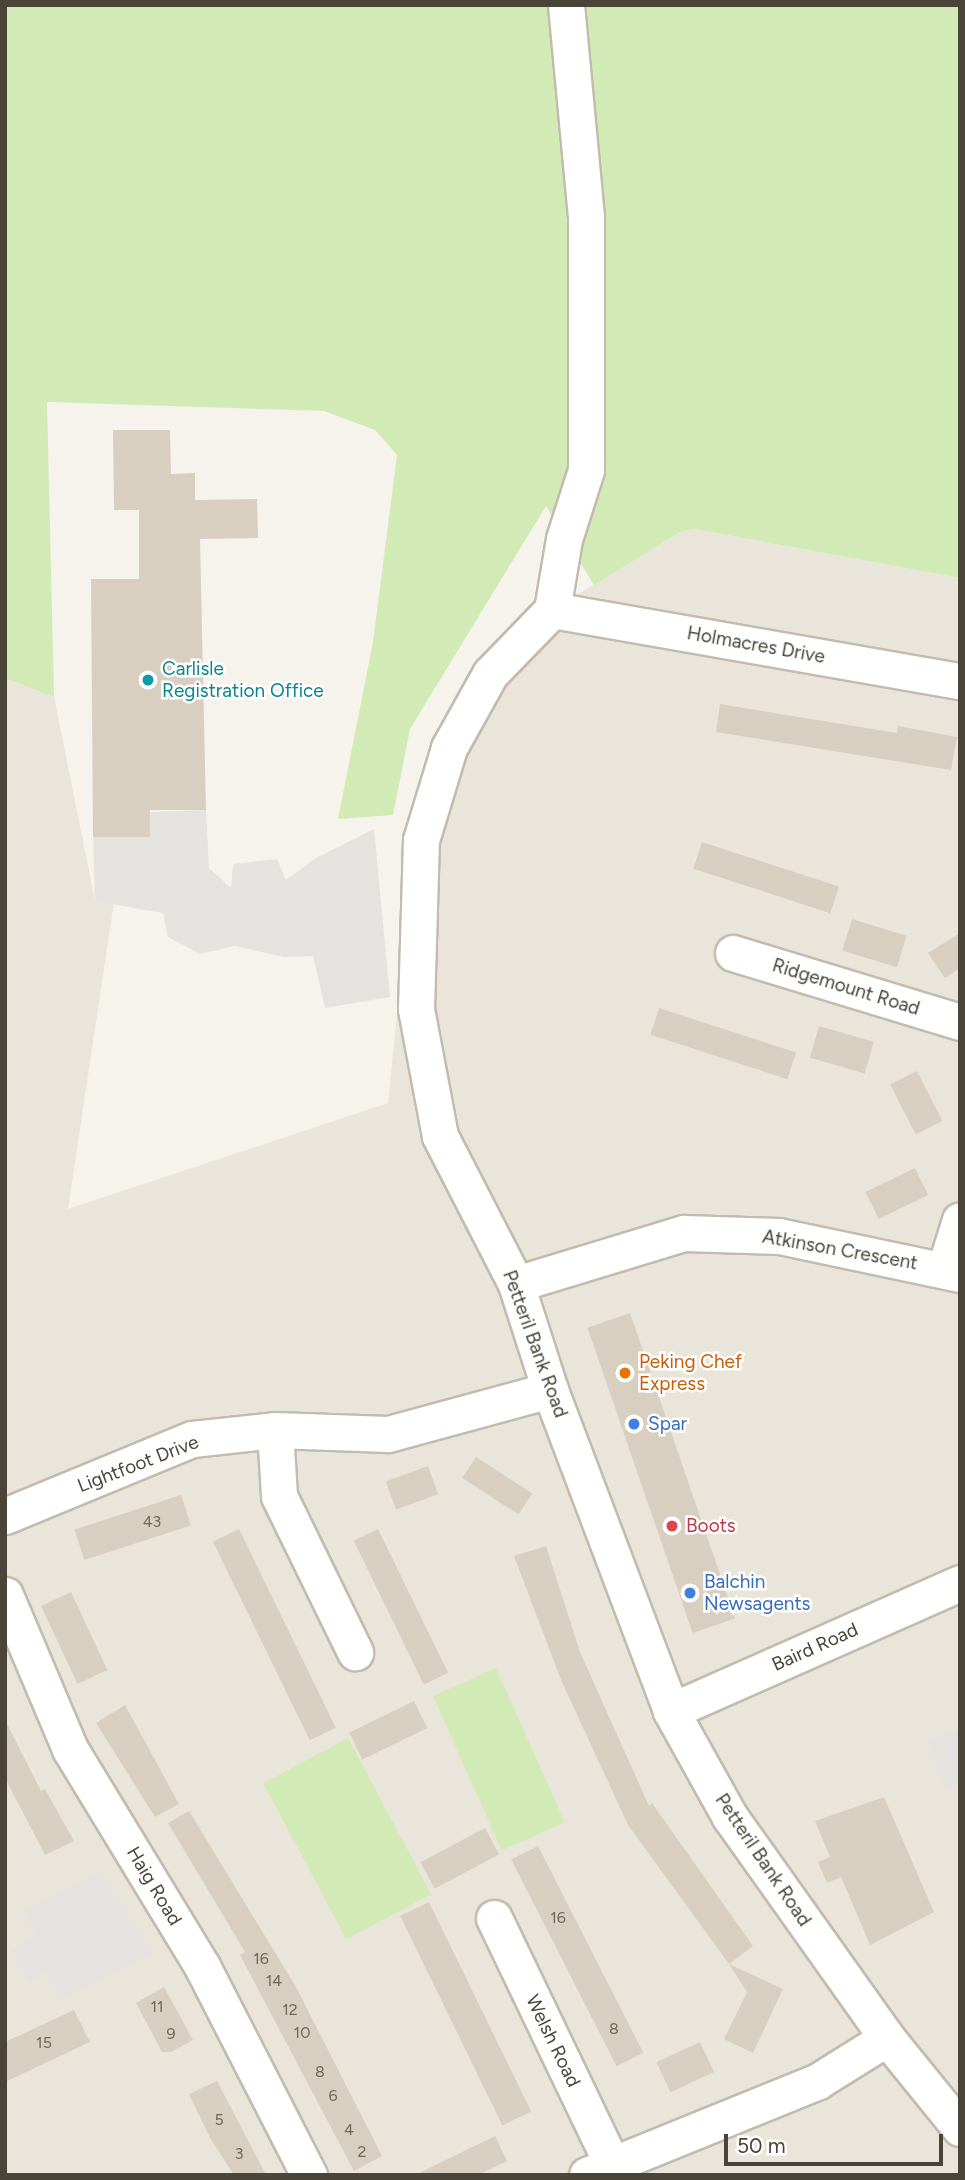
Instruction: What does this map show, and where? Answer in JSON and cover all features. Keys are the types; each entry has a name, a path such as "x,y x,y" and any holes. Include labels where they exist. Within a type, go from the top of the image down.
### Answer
{"street":[{"path":"552,610 564,539 586,470 586,216 566,5"},
{"name":"Holmacres Drive","path":"552,610 960,681"},
{"name":"Petteril Bank Road","path":"552,610 490,674 449,748 421,840 416,1009 440,1136 516,1284 550,1390 671,1711 730,1817 887,2038 960,2128"},
{"name":"Ridgemount Road","path":"733,953 960,1022"},
{"path":"952,1271 960,1220"},
{"name":"Atkinson Crescent","path":"516,1284 684,1233 779,1236 952,1271"},
{"name":"Lightfoot Drive","path":"5,1517 192,1440 275,1430 388,1434 550,1390"},
{"path":"275,1430 279,1496 355,1652"},
{"name":"Baird Road","path":"671,1711 960,1583"},
{"name":"Haig Road","path":"5,1595 70,1748 202,1966 309,2175"},
{"name":"Welsh Road","path":"494,1918 599,2169 818,2081 887,2038"}],"shaded area":[{"path":"695,529 960,578 960,2175 5,2175 5,678 54,697 95,901 114,902 68,1209 388,1103 416,826 552,610 680,532"},
{"path":"206,810 209,868 231,888 233,864 277,859 286,880 316,858 374,829 390,997 325,1008 313,956 284,957 235,946 200,954 168,937 163,913 95,901 93,837 150,837 150,812"},
{"path":"960,1728 960,1783 946,1789 926,1741"},
{"path":"102,1871 153,1954 62,2000 47,1973 29,1983 11,1949 35,1937 22,1911"}],"green space":[{"path":"5,5 960,5 960,578 695,529 680,532 594,585 546,506 410,729 393,815 338,819 373,642 397,455 375,430 324,411 47,402 54,697 5,678"},
{"path":"496,1668 565,1822 502,1850 433,1696"},
{"path":"348,1738 431,1894 346,1939 263,1783"}],"building":[{"name":"Carlisle Registration Office","path":"113,430 170,430 171,474 195,473 195,500 257,499 258,538 200,539 206,810 150,810 150,837 93,837 91,579 139,579 139,510 114,510"},
{"path":"720,704 897,733 898,726 957,737 951,770 716,732"},
{"path":"702,842 839,886 830,913 693,869"},
{"path":"852,919 907,936 897,967 842,951"},
{"path":"960,933 960,968 945,978 928,953"},
{"path":"659,1008 796,1052 787,1079 650,1035"},
{"path":"819,1026 874,1042 865,1073 810,1058"},
{"path":"917,1071 942,1121 916,1135 890,1085"},
{"path":"915,1168 928,1195 879,1219 866,1192"},
{"path":"630,1313 735,1618 693,1633 587,1328"},
{"path":"476,1457 532,1493 519,1514 462,1478"},
{"path":"428,1466 438,1494 396,1510 386,1481"},
{"path":"181,1495 191,1525 84,1560 74,1530"},
{"path":"239,1529 336,1728 310,1740 213,1542"},
{"path":"378,1529 448,1673 424,1685 354,1541"},
{"path":"546,1546 580,1652 649,1806 652,1803 753,1946 729,1964 628,1825 561,1680 514,1556"},
{"path":"71,1592 107,1670 77,1684 41,1606"},
{"path":"414,1701 427,1728 362,1760 349,1733"},
{"path":"125,1705 179,1804 155,1817 96,1723"},
{"path":"5,1720 41,1791 45,1789 74,1841 45,1855 5,1778"},
{"path":"884,1797 934,1912 870,1945 841,1877 827,1883 818,1862 830,1857 815,1821"},
{"path":"189,1811 296,1987 382,2156 354,2171 240,1955 245,1952 168,1823"},
{"path":"485,1828 499,1854 435,1889 421,1862"},
{"path":"538,1846 643,2053 617,2066 511,1860"},
{"path":"429,1902 531,2111 502,2125 400,1916"},
{"path":"729,1964 783,1989 753,2053 724,2039 747,1992"},
{"path":"164,1987 193,2040 171,2052 162,2052 136,2003"},
{"path":"74,2010 90,2042 5,2082 5,2042"},
{"path":"700,2042 714,2072 670,2092 656,2062"},
{"path":"217,2081 266,2175 234,2175 210,2138 189,2094"},
{"path":"495,2136 507,2161 478,2175 415,2175"}],"place":[{"name":"Carlisle Registration Office","path":"148,680"},
{"name":"Peking Chef Express","path":"625,1373"},
{"name":"Spar","path":"634,1424"},
{"name":"Boots","path":"672,1526"},
{"name":"Balchin Newsagents","path":"690,1593"}]}
